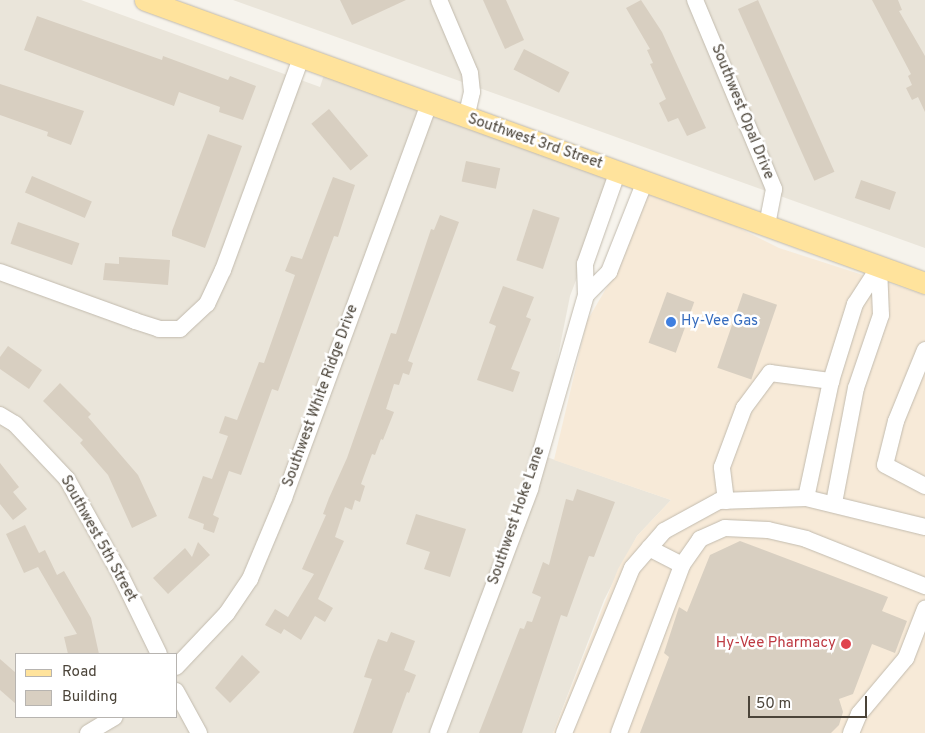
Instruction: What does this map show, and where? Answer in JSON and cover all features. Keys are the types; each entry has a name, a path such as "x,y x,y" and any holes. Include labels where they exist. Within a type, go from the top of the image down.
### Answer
{"main road":[{"name":"Southwest 3rd Street","path":"145,0 925,283"}],"street":[{"path":"439,0 470,73 472,92 466,117"},
{"name":"Southwest Opal Drive","path":"695,0 774,189 767,226"},
{"path":"0,272 160,329 180,329 207,304 223,270 301,58"},
{"name":"Southwest White Ridge Drive","path":"178,665 227,613 250,578 287,489 429,103"},
{"name":"Southwest Hoke Lane","path":"438,733 530,489 586,295 585,264 618,171"},
{"name":"Southwest Hoke Lane","path":"586,295 609,272 644,181"},
{"path":"806,498 831,381 855,304 879,267"},
{"path":"834,503 856,388 880,315 879,267"},
{"path":"925,350 896,421 885,465 925,486"},
{"path":"726,501 722,467 744,408 770,373 831,381"},
{"name":"Southwest 5th Street","path":"0,415 15,424 67,479 119,572 159,653"},
{"path":"564,733 632,568 664,531 719,501 806,498 834,503 925,528"},
{"path":"619,733 682,565 700,539 725,528 768,530 806,540 925,586"},
{"path":"649,548 682,565"},
{"path":"851,733 859,714 906,658 925,609"},
{"path":"178,695 198,733"},
{"path":"88,733 113,718"}],"shaded area":[{"path":"0,0 81,0 320,87 325,72 607,176 611,188 570,296 545,421 535,453 671,500 637,536 604,600 553,733 0,733"},
{"path":"233,0 925,0 925,248 527,105"},
{"path":"658,192 677,197 779,248 925,295 925,733 553,733 618,569 637,536 671,500 554,460 587,321 617,270 645,196"}],"building":[{"path":"340,0 406,0 352,25"},
{"path":"483,0 506,0 524,40 505,49"},
{"path":"641,0 662,32 706,128 687,136 678,118 668,122 659,103 666,99 650,64 653,63 647,50 650,49 626,8"},
{"path":"758,0 834,172 814,181 738,9"},
{"path":"872,0 898,0 902,10 899,11 925,56 925,112 918,97 912,100 906,88 912,85 908,76 911,74"},
{"path":"37,16 162,60 163,56 228,80 230,76 256,86 243,120 219,112 220,107 179,92 174,106 24,50"},
{"path":"524,49 569,72 559,93 514,69"},
{"path":"0,84 84,111 71,145 47,136 48,132 0,115"},
{"path":"329,109 368,156 351,171 311,124"},
{"path":"208,134 242,146 205,248 172,236 172,231"},
{"path":"466,161 500,168 496,189 462,182"},
{"path":"32,176 92,201 85,218 25,193"},
{"path":"333,177 355,185 338,237 334,236 278,391 272,389 241,475 229,471 213,515 219,518 214,533 203,529 204,524 188,518 203,476 212,479 228,436 219,433 225,416 237,420 259,362 264,363 295,275 285,271 291,256 302,259"},
{"path":"861,180 896,192 890,210 855,198"},
{"path":"533,209 560,218 543,269 516,260"},
{"path":"440,215 459,222 408,361 413,363 409,375 403,373 399,385 394,384 386,409 394,412 383,440 381,439 375,455 372,454 361,484 365,486 360,502 355,500 352,510 345,507 335,537 344,541 318,599 333,608 325,622 315,616 301,640 284,629 281,634 265,625 275,609 288,617 314,574 302,569 326,515 323,514 347,458 391,333 396,334 431,229 434,230"},
{"path":"18,222 79,243 72,265 11,244"},
{"path":"119,257 170,260 168,285 103,280 105,263 119,264"},
{"path":"503,286 534,297 526,317 531,319 511,369 520,372 513,392 477,380 496,326 489,323"},
{"name":"Hy-Vee Gas","path":"667,292 694,302 676,353 649,343"},
{"path":"743,293 777,305 751,379 717,368"},
{"path":"8,346 42,370 29,389 0,369 0,357"},
{"path":"60,383 91,414 88,417 138,475 157,516 132,528 108,475 80,443 83,440 43,401"},
{"path":"0,463 19,487 13,492 27,509 13,520 0,504"},
{"path":"577,489 615,502 594,557 589,556 567,617 561,615 522,733 479,733 520,628 524,629 527,621 532,622 541,597 532,593 543,562 549,565 566,499 573,501"},
{"path":"416,514 466,529 450,577 424,569 430,552 406,544"},
{"path":"25,525 39,553 45,550 57,575 64,571 91,618 99,653 68,653 64,637 77,634 38,567 24,573 6,534"},
{"path":"740,541 888,597 882,611 907,621 895,653 872,644 853,694 839,699 843,712 839,725 831,733 640,733 669,657 664,653 679,607 687,612 710,555"},
{"path":"198,542 210,555 168,594 153,578 185,548 192,557"},
{"path":"391,632 415,641 404,670 416,675 409,693 407,692 392,733 353,733 372,679 364,677 371,657 378,639 387,642"},
{"path":"242,655 260,672 230,703 215,688"},
{"path":"0,659 15,672 15,703 0,690"}],"place":[{"name":"Hy-Vee Gas","path":"671,322"},
{"name":"Hy-Vee Pharmacy","path":"846,644"}]}
